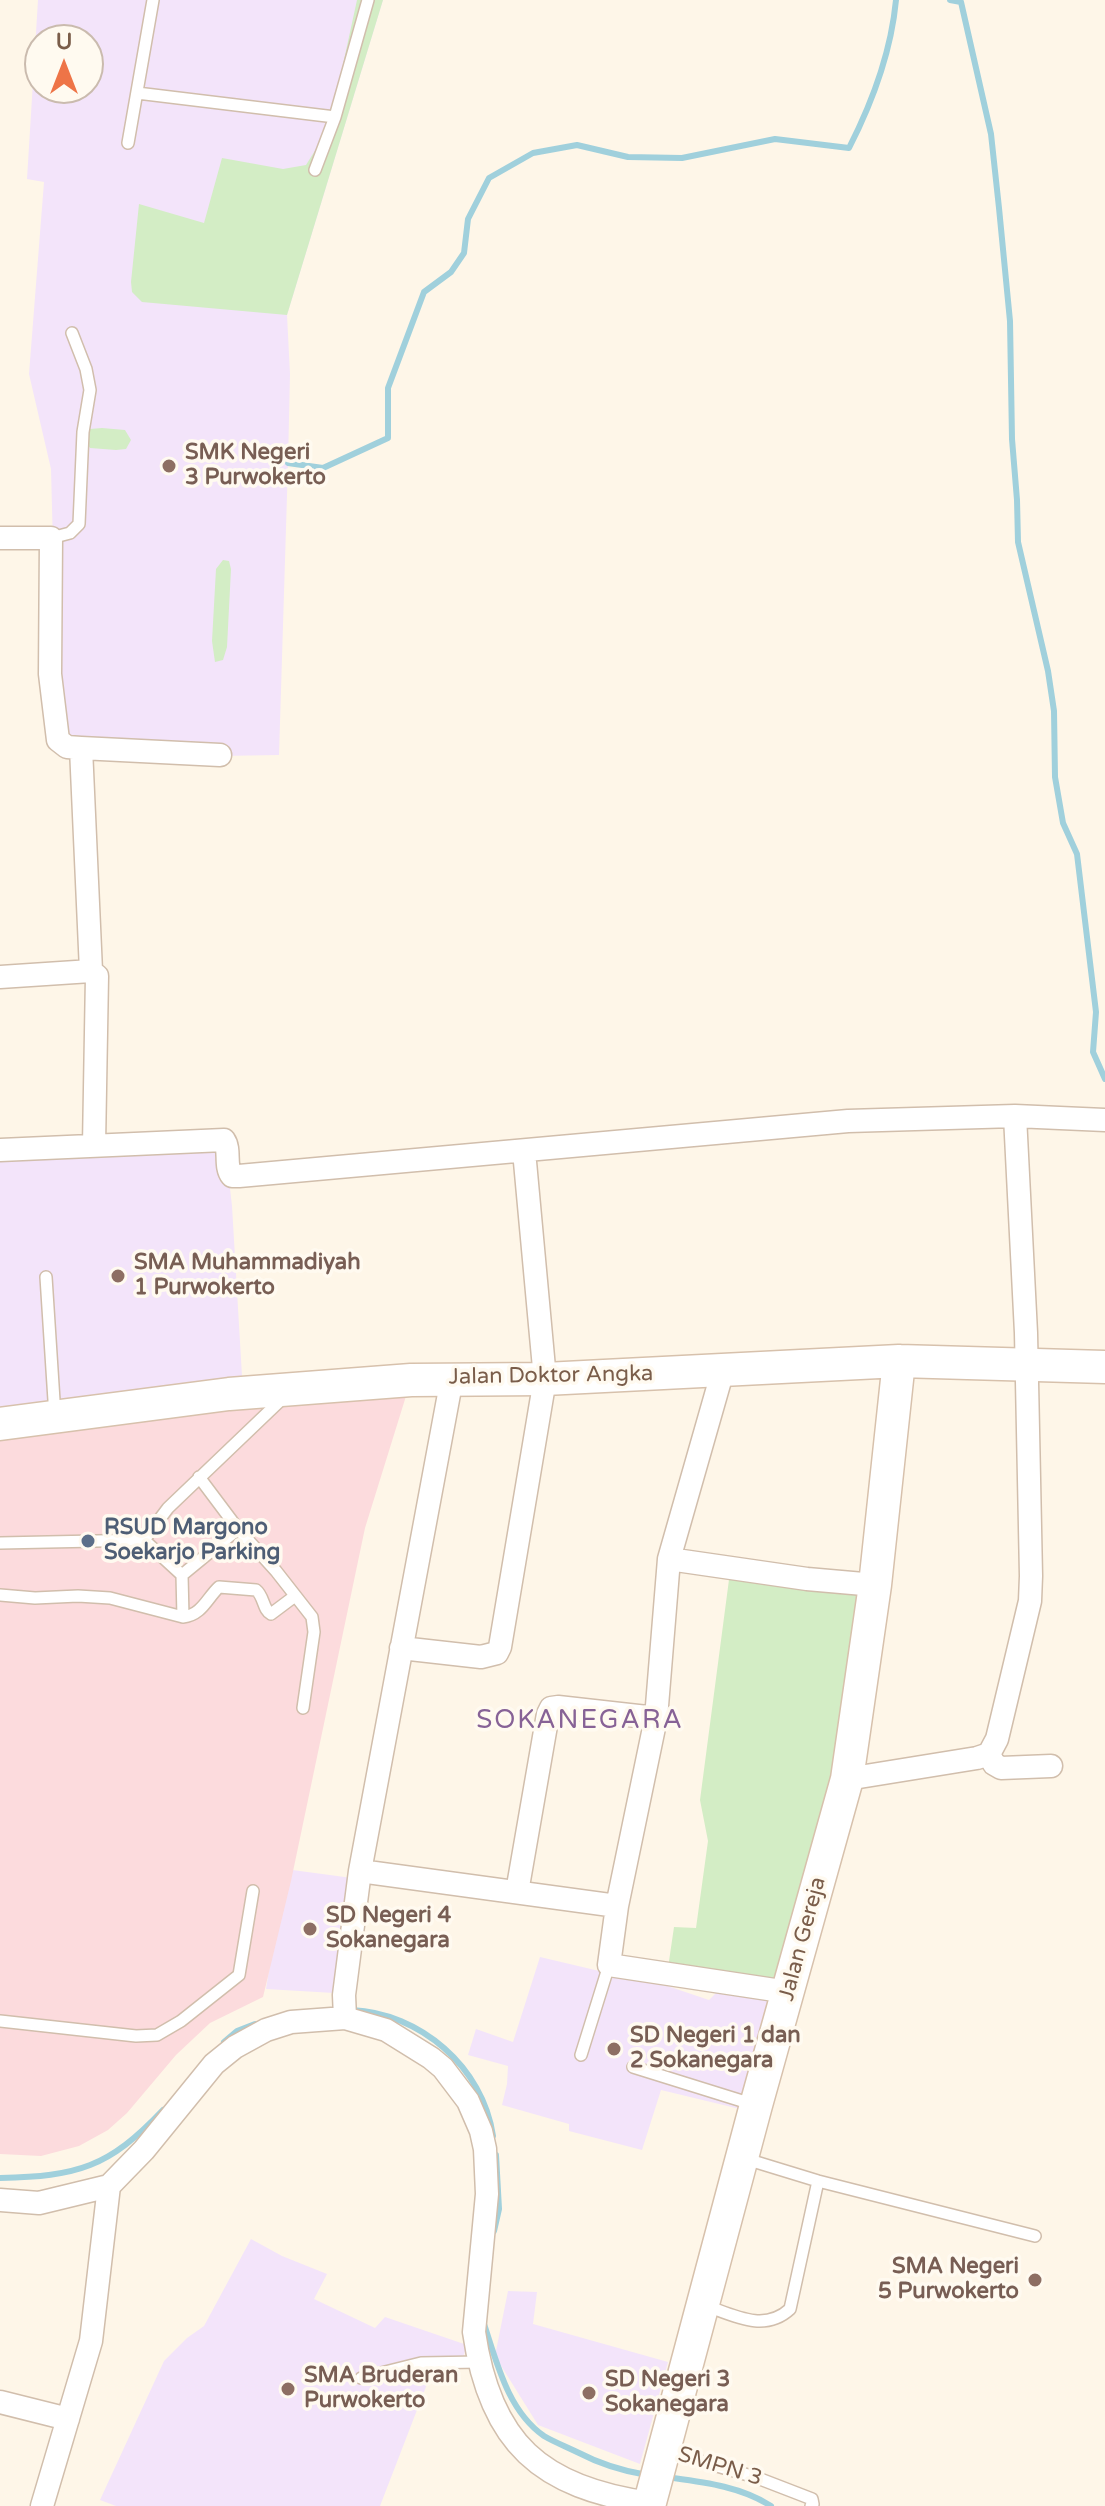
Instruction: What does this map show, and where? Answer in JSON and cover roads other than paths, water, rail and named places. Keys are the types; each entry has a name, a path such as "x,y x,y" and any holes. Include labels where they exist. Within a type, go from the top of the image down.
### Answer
{"street":[{"path":"0,538 51,538 50,674 58,740 67,747 220,755"},
{"path":"81,748 91,971"},
{"path":"0,977 91,971 97,976 94,1145"},
{"path":"0,1150 224,1140 228,1170 232,1176 848,1121 1015,1116 1105,1120"},
{"path":"847,1779 977,1758 989,1754 997,1739 1030,1601 1026,1363 1015,1116"},
{"path":"401,1648 481,1657 497,1653 545,1379 524,1151"},
{"name":"Jalan Doktor Angka","path":"0,1424 229,1394 452,1378 545,1379 899,1361 1105,1367"},
{"name":"Jalan Gereja","path":"658,2487 702,2304 847,1779 875,1585 899,1361"},
{"path":"723,1370 669,1559 656,1718 617,1906 609,1965 788,1992"},
{"path":"345,2008 360,1871 452,1378"},
{"path":"669,1559 807,1579 875,1585"},
{"path":"517,1892 551,1708 656,1718"},
{"path":"989,1754 994,1764 1001,1768 1051,1766"},
{"path":"360,1871 617,1906"},
{"path":"0,2200 39,2203 109,2186 144,2150 214,2064 235,2047 266,2030 345,2008 386,2030 443,2068 468,2101 481,2131 487,2194 474,2332 490,2401 506,2428 527,2455 568,2482 613,2498 658,2487"},
{"path":"42,2506 91,2341 109,2186"},
{"path":"0,2402 68,2419"}],"lane":[{"path":"128,143 153,0"},
{"path":"315,170 335,117 368,0"},
{"path":"137,93 335,117"},
{"path":"51,538 70,533 79,524 83,432 90,390 86,369 72,333"},
{"path":"46,1277 55,1417"},
{"path":"144,1540 168,1508 293,1389"},
{"path":"199,1477 312,1617 314,1623 303,1708"},
{"path":"182,1575 238,1529"},
{"path":"0,1543 144,1540 182,1575 183,1617"},
{"path":"0,1595 110,1598 183,1617 200,1611 219,1587 256,1590 261,1593 269,1614 295,1596"},
{"path":"0,2021 136,2036 157,2035 181,2021 239,1975 253,1891"},
{"path":"581,2055 609,1965"},
{"path":"633,2067 756,2105"},
{"path":"742,2158 818,2181 1035,2236"},
{"path":"702,2304 746,2320 766,2322 781,2317 790,2309 818,2181"},
{"path":"361,2378 421,2363 479,2362"},
{"name":"SMPN 3","path":"658,2487 755,2477 812,2503"}],"waterway":[{"path":"288,463 323,468 388,438 388,388 424,292 451,272 464,253 468,219 489,178 533,153 577,145 628,157 682,158 775,139 849,148 880,76 896,0"},
{"path":"950,0 961,2 991,134 1010,321 1018,542 1048,671 1054,711 1055,777 1063,823 1077,854 1096,1012 1093,1052 1105,1079"},
{"path":"352,2010 377,2013 401,2021 444,2048 476,2088 487,2111 493,2136"},
{"path":"224,2042 237,2031 255,2024"},
{"path":"0,2178 51,2175 90,2165 125,2145 163,2110"},
{"path":"494,2231 499,2209 496,2155"},
{"path":"484,2324 505,2385 532,2426 544,2436 594,2460 647,2475"},
{"path":"666,2477 734,2489 771,2506"}],"place":[{"name":"SMK Negeri 3 Purwokerto","path":"169,466"},
{"name":"SMA Muhammadiyah 1 Purwokerto","path":"118,1276"},
{"name":"RSUD Margono Soekarjo Parking","path":"88,1541"},
{"name":"SD Negeri 4 Sokanegara","path":"310,1929"},
{"name":"SD Negeri 1 dan 2 Sokanegara","path":"614,2049"},
{"name":"SMA Negeri 5 Purwokerto","path":"1035,2280"},
{"name":"SMA Bruderan Purwokerto","path":"288,2389"},
{"name":"SD Negeri 3 Sokanegara","path":"589,2393"}],"district":[{"name":"SOKANEGARA","path":"580,1721"}]}
